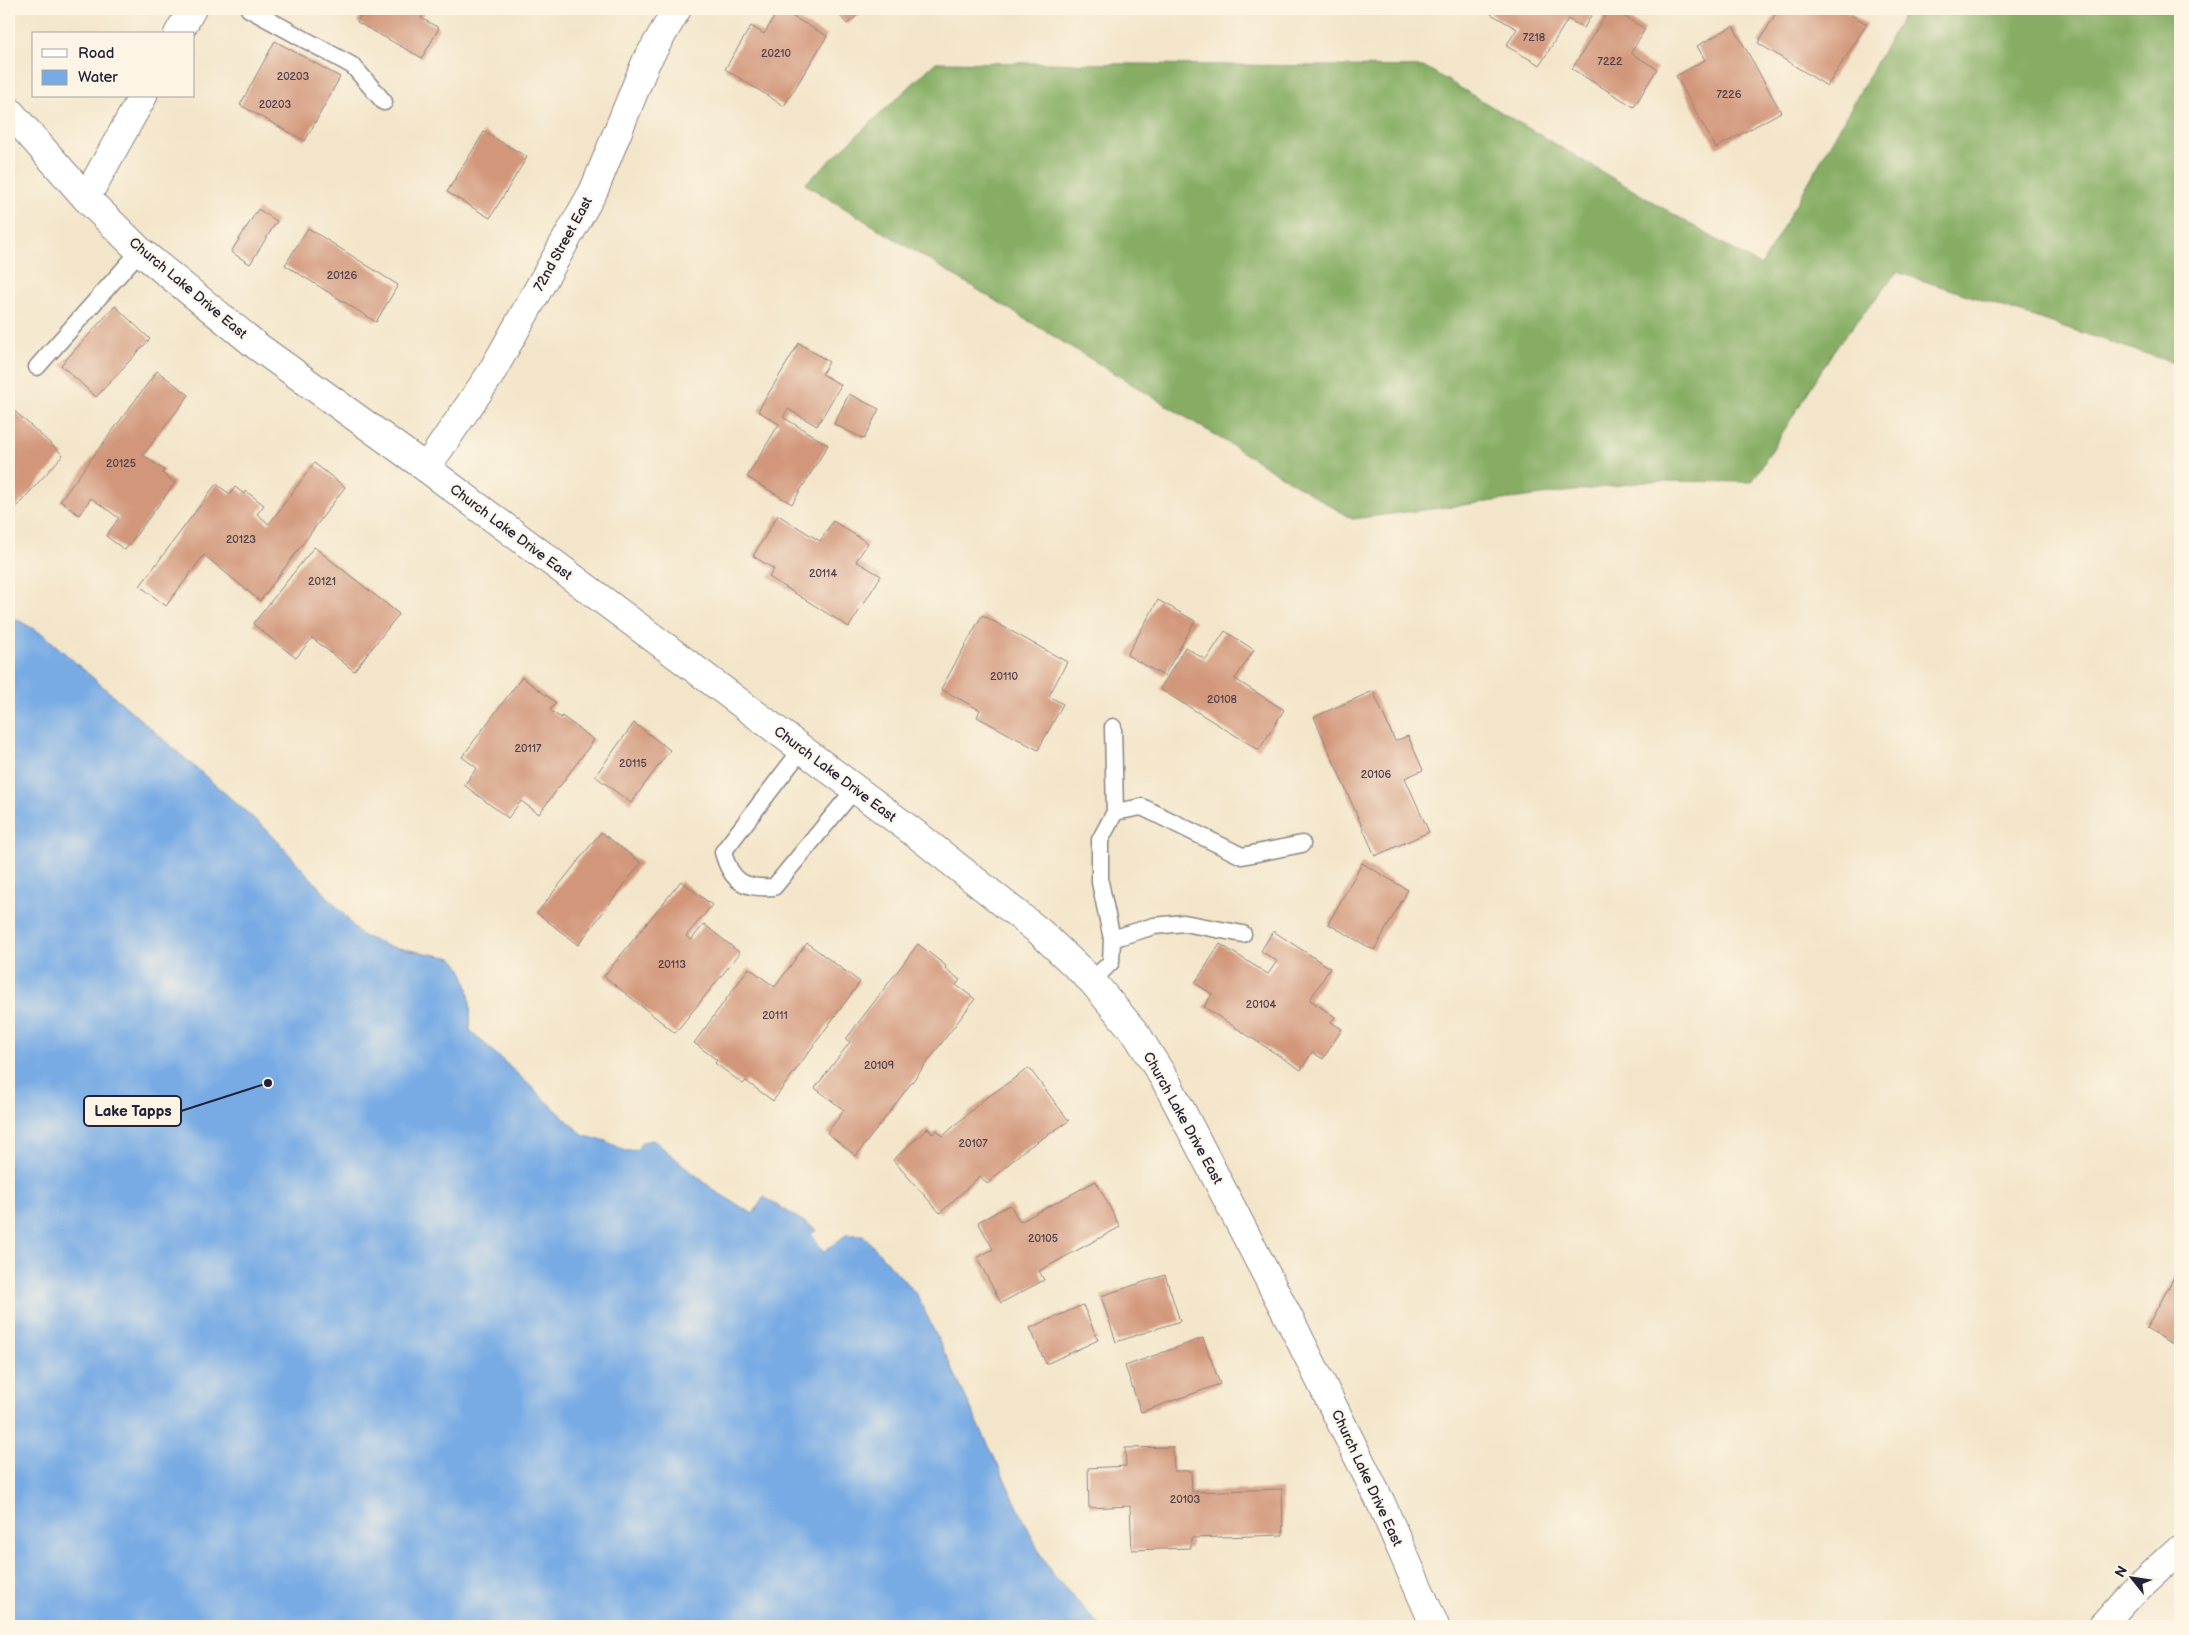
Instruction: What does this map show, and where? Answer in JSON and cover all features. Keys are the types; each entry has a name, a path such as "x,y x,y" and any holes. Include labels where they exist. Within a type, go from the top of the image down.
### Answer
{"street":[{"path":"179,32 192,9"},
{"name":"72nd Street East","path":"426,468 490,375 594,190 646,62 677,9"},
{"path":"86,198 142,98"},
{"name":"Church Lake Drive East","path":"9,111 86,198 140,251 257,346 426,468 855,789 1040,932 1092,981 1137,1035 1167,1083 1304,1347 1381,1503 1435,1626"},
{"path":"2102,1626 2129,1596 2180,1549"}],"lane":[{"path":"249,9 353,66 384,102"},
{"path":"37,367 140,251"},
{"path":"1092,981 1111,962 1112,938 1100,882 1100,840 1115,812 1113,727"},
{"path":"802,749 723,852 727,868 738,881 758,888 774,887 855,789"},
{"path":"1115,812 1142,807 1242,856 1302,844"},
{"path":"1112,938 1154,926 1184,923 1243,934"}],"green space":[{"path":"1907,9 2180,9 2180,365 1897,272 1834,350 1752,482 1653,481 1352,519 805,184 936,62 1425,67 1761,266"}],"water":[{"path":"9,615 44,635 269,832 359,934 387,946 453,958 467,983 470,1002 470,1030 584,1136 606,1141 625,1151 637,1150 642,1142 653,1140 715,1191 753,1214 764,1197 817,1230 811,1234 823,1252 846,1235 863,1235 917,1295 1042,1558 1053,1575 1100,1626 9,1626"}],"building":[{"path":"364,9 427,9 421,18 439,28 422,58 357,22"},
{"path":"779,9 827,36 784,106 725,69 751,26 764,34"},
{"path":"834,9 865,9 847,24"},
{"path":"1494,9 1595,9 1584,28 1568,19 1540,65 1506,46 1517,29 1491,14"},
{"path":"1609,9 1645,29 1631,53 1657,69 1634,107 1572,69"},
{"path":"1768,9 1842,9 1867,24 1827,86 1758,43 1776,13"},
{"path":"1733,26 1781,112 1716,148 1676,76 1705,60 1697,46"},
{"path":"275,41 340,77 305,141 240,105"},
{"path":"484,132 527,157 490,218 447,192"},
{"path":"258,209 277,221 250,264 231,252"},
{"path":"308,228 398,285 376,322 285,265"},
{"path":"115,306 150,339 96,397 61,365"},
{"path":"799,343 829,362 822,374 841,385 817,426 788,409 783,417 828,445 792,504 747,477 779,424 758,411"},
{"path":"157,371 189,395 143,455 164,470 162,473 175,483 125,550 106,536 119,518 91,498 79,515 60,501"},
{"path":"849,394 879,409 864,439 834,424"},
{"path":"9,406 63,455 10,514 9,513"},
{"path":"314,463 345,487 260,601 204,555 166,606 140,586 216,484 230,494 235,487 244,494 246,491 264,505 257,514 269,524"},
{"path":"778,515 820,541 833,521 868,543 856,561 881,576 849,627 769,577 774,569 753,556"},
{"path":"314,547 399,614 354,671 312,638 296,658 253,624"},
{"path":"1158,600 1195,621 1164,676 1127,655"},
{"path":"982,615 1067,662 1049,696 1063,704 1038,750 977,717 980,710 941,689"},
{"path":"1225,631 1254,650 1235,679 1284,710 1259,750 1160,689 1185,647 1206,660"},
{"path":"522,677 556,703 550,710 561,718 562,716 594,740 539,814 521,801 508,818 464,785 477,768 462,757"},
{"path":"1373,691 1395,741 1408,736 1423,770 1405,778 1429,832 1375,856 1314,717"},
{"path":"634,723 670,750 631,803 595,776"},
{"path":"601,832 641,863 578,945 537,913"},
{"path":"1362,863 1408,890 1374,950 1328,924"},
{"path":"681,881 712,905 686,936 691,940 704,924 740,953 675,1033 604,976"},
{"path":"1273,931 1330,968 1310,1000 1335,1017 1331,1022 1342,1029 1323,1059 1312,1052 1301,1070 1204,1007 1212,994 1195,983 1220,944 1268,974 1277,961 1261,951"},
{"path":"807,943 860,982 773,1101 746,1081 743,1084 715,1063 717,1060 694,1043 749,968 775,987"},
{"path":"918,944 946,966 945,968 960,980 956,985 975,999 856,1156 827,1133 844,1110 815,1088 850,1042 846,1039"},
{"path":"1029,1068 1069,1121 1023,1151 987,1184 980,1176 940,1213 893,1160 928,1128 933,1134 937,1130 943,1136 982,1101"},
{"path":"1096,1181 1120,1227 1039,1271 1044,1280 1001,1303 977,1258 993,1249 978,1222 1010,1205 1020,1222"},
{"path":"2180,1266 2180,1348 2146,1329"},
{"path":"1165,1275 1180,1321 1116,1342 1101,1296"},
{"path":"1083,1305 1098,1340 1046,1364 1030,1328"},
{"path":"1203,1338 1220,1384 1141,1412 1125,1366"},
{"path":"1173,1447 1174,1471 1191,1471 1192,1492 1282,1489 1283,1535 1191,1538 1191,1548 1132,1550 1130,1506 1089,1508 1088,1468 1126,1466 1125,1448"}],"place":[{"name":"Lake Tapps","path":"268,1083"}]}
